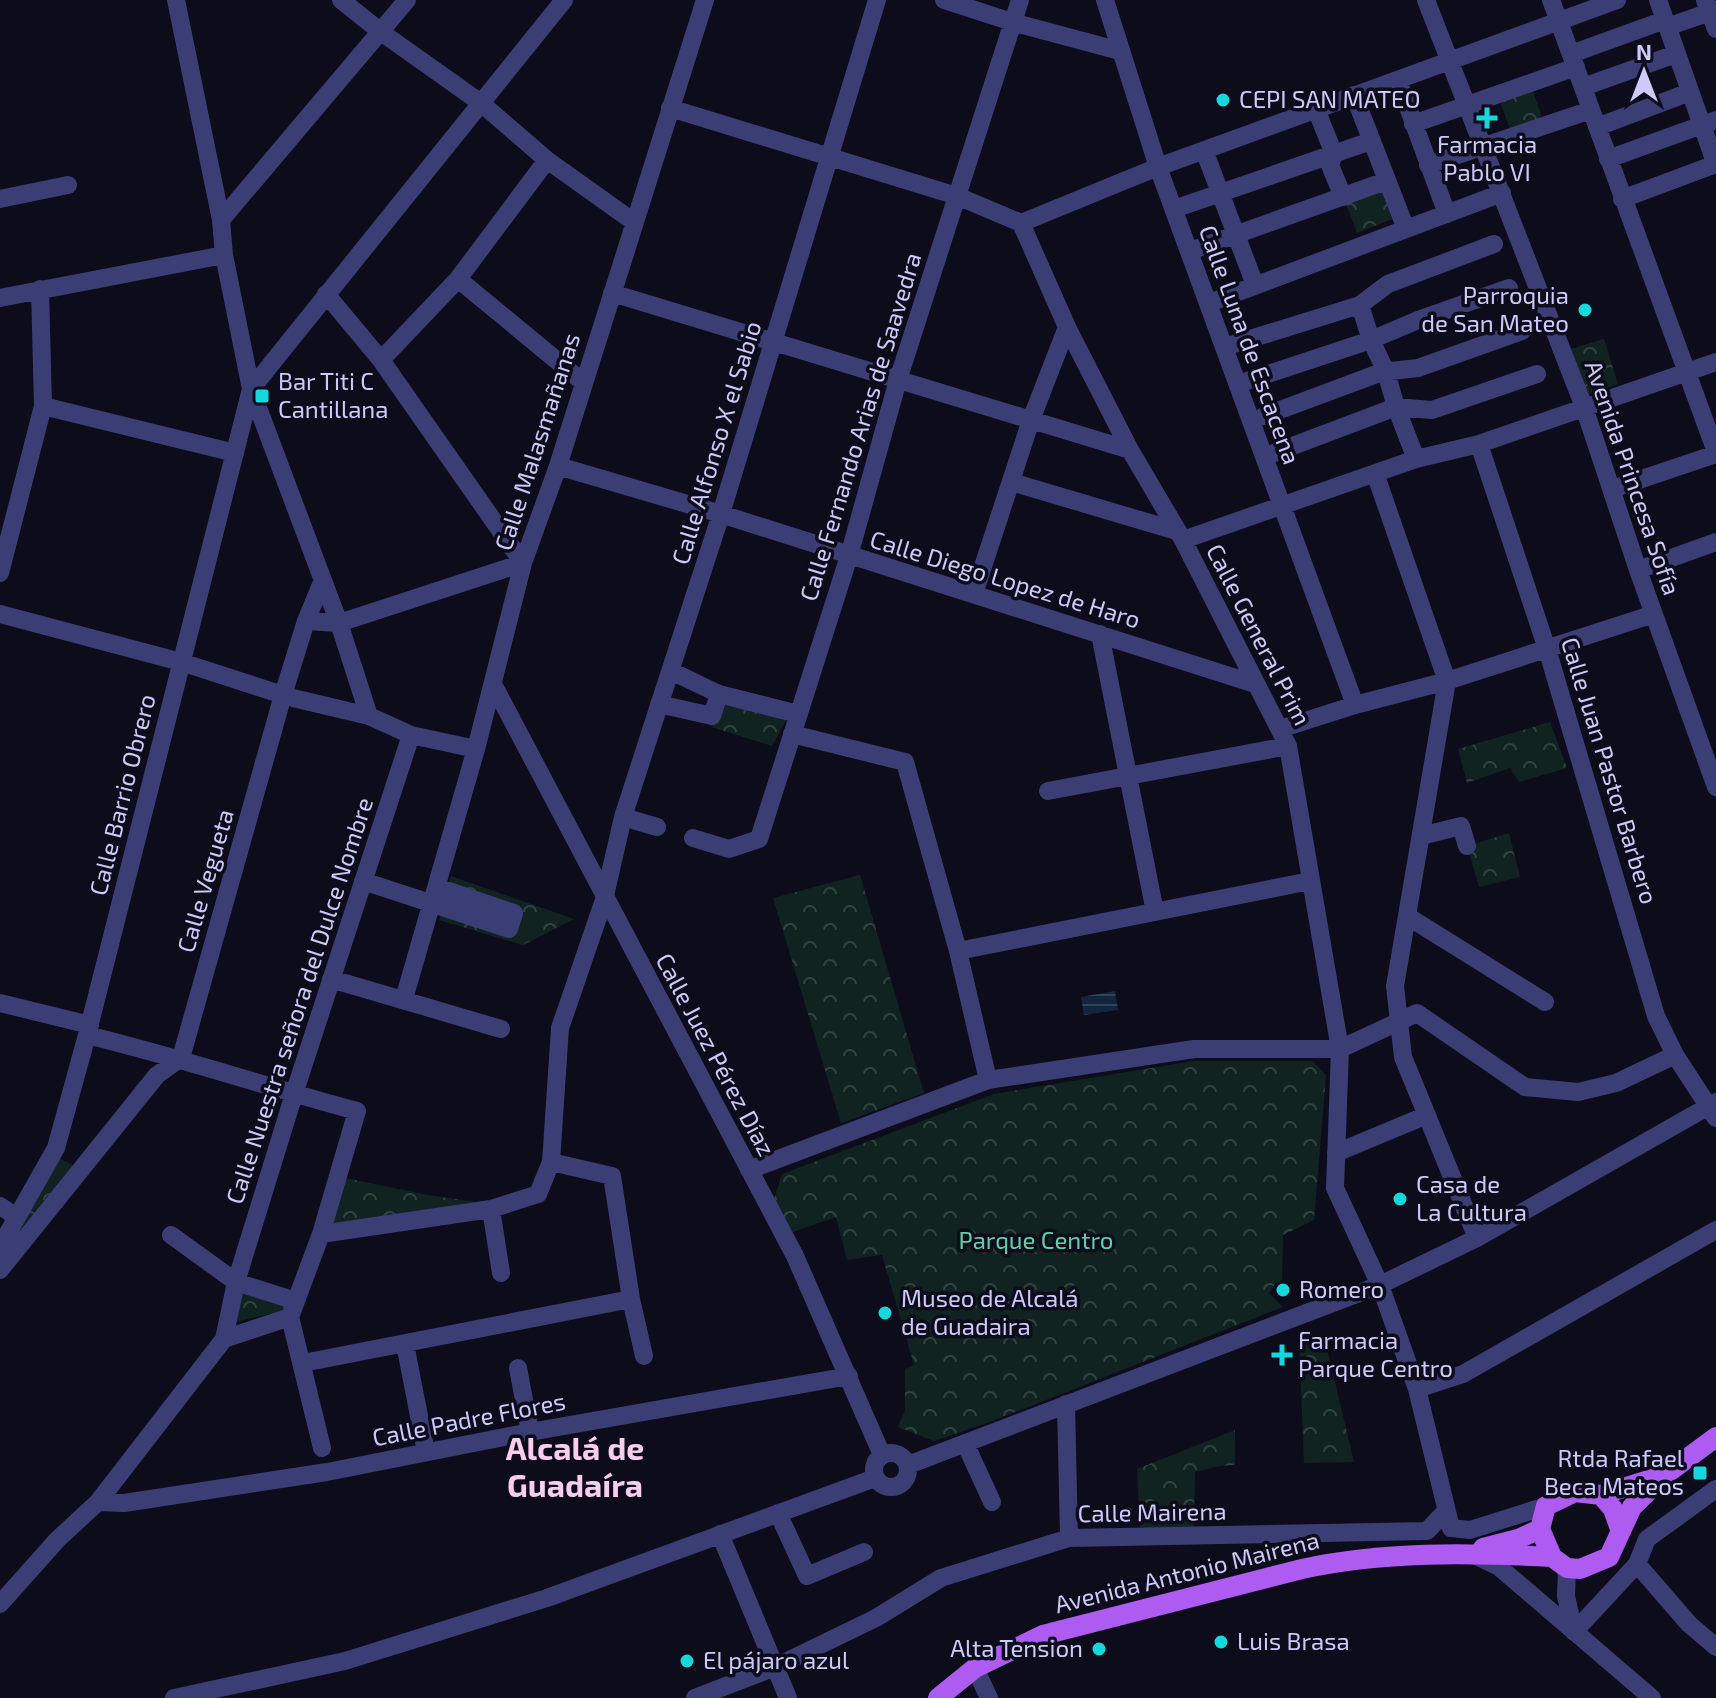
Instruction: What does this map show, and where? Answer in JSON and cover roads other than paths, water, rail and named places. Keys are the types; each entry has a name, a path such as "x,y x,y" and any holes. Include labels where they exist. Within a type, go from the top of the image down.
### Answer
{"main road":[{"path":"1467,1552 1560,1562 1580,1569 1609,1557 1632,1507 1666,1474 1716,1437"},
{"path":"1560,1562 1540,1529 1546,1506 1575,1492 1601,1495 1666,1474"},
{"path":"1601,1495 1613,1509 1620,1529"},
{"path":"1467,1552 1518,1539 1540,1529"},
{"name":"Avenida Antonio Mairena","path":"938,1698 975,1668 1043,1635 1327,1563 1467,1552"}],"street":[{"path":"176,0 221,220 224,255 251,389 339,623 369,716"},
{"path":"341,0 481,103 547,160 634,222"},
{"path":"221,220 407,0"},
{"path":"251,389 564,0"},
{"name":"Calle Malasmañanas","path":"404,999 476,749 523,563 558,466 705,0"},
{"name":"Calle Alfonso X el Sabio","path":"551,1162 560,1028 604,900 623,817 721,514 877,0"},
{"path":"944,0 1120,51"},
{"name":"Calle Fernando Arias de Saavedra","path":"693,838 729,849 759,839 849,556 898,380 1020,0"},
{"name":"Calle Luna de Escacena","path":"1105,0 1158,167 1355,705"},
{"name":"Avenida Princesa Sofía","path":"1426,0 1584,407 1638,570 1716,787"},
{"path":"1551,0 1716,453 1612,489"},
{"path":"1622,199 1716,164 1709,122 1690,92 1658,0"},
{"path":"670,108 957,196 1021,223 1158,167 1611,1"},
{"path":"1413,124 1466,106 1666,24 1712,13"},
{"path":"1583,87 1676,54"},
{"path":"1398,80 1447,214"},
{"path":"1428,165 1483,146 1690,92"},
{"path":"1354,95 1406,229"},
{"path":"1316,109 1334,154 1330,165 1343,197"},
{"path":"1608,159 1709,122"},
{"path":"1174,209 1371,141"},
{"path":"1204,150 1255,285"},
{"path":"381,360 458,279 547,160"},
{"path":"1190,251 1386,181"},
{"path":"0,199 68,185"},
{"path":"1209,303 1502,193"},
{"name":"Calle General Prim","path":"1021,223 1067,327 1130,450 1180,535 1284,738 1340,1049 1335,1188 1380,1285 1417,1389 1445,1512"},
{"path":"1234,344 1360,305 1388,284 1494,244"},
{"path":"0,298 224,255"},
{"path":"458,279 584,383"},
{"path":"1247,381 1371,340 1509,288"},
{"path":"0,573 43,406 40,289"},
{"path":"612,293 1130,450"},
{"path":"306,621 339,623 523,563 381,360 326,294"},
{"path":"1360,305 1416,459"},
{"path":"974,594 1031,420 1067,327"},
{"path":"1264,416 1386,372 1418,368 1522,331"},
{"path":"1011,482 1180,535 1416,459 1479,444 1716,362"},
{"path":"1274,453 1396,407 1432,410 1537,374"},
{"name":"Calle Barrio Obrero","path":"0,1247 56,1148 89,1030 251,389"},
{"path":"43,406 235,453"},
{"name":"Calle Juan Pastor Barbero","path":"1479,444 1547,649 1656,1016 1675,1055 1714,1108"},
{"name":"Calle Diego Lopez de Haro","path":"558,466 721,514 1255,684"},
{"path":"1375,473 1447,681 1395,986 1398,1022 1403,1057 1477,1238"},
{"path":"1638,570 1716,542"},
{"name":"Calle Vegueta","path":"181,1058 288,697 306,621 323,580"},
{"path":"0,614 181,662 288,697 369,716 411,735 476,749"},
{"path":"1048,791 1130,777 1284,738 1355,705 1447,681 1654,614"},
{"path":"1100,634 1155,912"},
{"path":"671,671 719,694 798,714"},
{"name":"Calle Juez Pérez Díaz","path":"493,684 604,900 795,1256 882,1455"},
{"path":"659,704 712,716 719,694"},
{"path":"792,734 905,762 958,951 988,1080"},
{"name":"Calle Nuestra señora del Dulce Nombre","path":"224,1339 236,1282 294,1094 411,735"},
{"path":"623,817 657,827"},
{"path":"1421,836 1461,826 1467,846"},
{"path":"363,881 434,895"},
{"path":"958,951 1310,881"},
{"path":"1407,916 1545,1002"},
{"path":"331,979 501,1029"},
{"path":"0,1003 357,1111 321,1234 293,1309 322,1448"},
{"path":"749,1170 988,1080 1194,1049 1340,1049 1417,1013 1525,1087 1578,1092 1616,1083 1675,1055"},
{"path":"0,1270 157,1075 181,1058"},
{"path":"908,1465 1380,1285 1477,1238 1714,1108"},
{"path":"1336,1153 1427,1115"},
{"path":"56,1148 83,1165"},
{"path":"321,1234 491,1209 538,1194 551,1162 612,1176 631,1299 644,1356"},
{"path":"0,1206 17,1217"},
{"path":"491,1209 501,1273"},
{"path":"1417,1389 1463,1374 1716,1230"},
{"path":"171,1235 236,1282 293,1309"},
{"path":"303,1363 631,1299"},
{"path":"0,1604 57,1540 98,1502 224,1339 293,1309"},
{"path":"405,1344 426,1452"},
{"path":"518,1368 530,1432"},
{"name":"Calle Padre Flores","path":"98,1502 124,1503 327,1472 530,1432 849,1376"},
{"path":"1066,1404 1069,1538"},
{"path":"965,1443 992,1502"},
{"path":"895,1453 904,1458 908,1465 907,1478 896,1487 883,1485 875,1478 875,1463 882,1455 895,1453"},
{"path":"174,1698 345,1661 547,1598 875,1478"},
{"path":"1574,1632 1637,1564 1647,1539 1716,1489"},
{"path":"1445,1512 1451,1528 1470,1530 1546,1506"},
{"name":"Calle Mairena","path":"695,1698 775,1667 876,1618 941,1578 1069,1538 1427,1531 1445,1512"},
{"path":"778,1513 807,1576 864,1552"},
{"path":"720,1534 788,1698"},
{"path":"1467,1552 1499,1567 1643,1696"},
{"path":"1560,1562 1574,1632"},
{"path":"1637,1564 1689,1624 1716,1647"},
{"path":"975,1668 989,1698"}],"water":[{"path":"1115,991 1118,1010 1084,1015 1081,997"}],"place":[{"name":"CEPI SAN MATEO","path":"1223,100"},
{"name":"Farmacia Pablo VI","path":"1487,118"},
{"name":"Parroquia de San Mateo","path":"1585,310"},
{"name":"Bar Titi C Cantillana","path":"262,396"},
{"name":"Casa de La Cultura","path":"1400,1199"},
{"name":"Romero","path":"1283,1290"},
{"name":"Museo de Alcalá de Guadaira","path":"885,1313"},
{"name":"Farmacia Parque Centro","path":"1282,1355"},
{"name":"Rtda Rafael Beca Mateos","path":"1700,1473"},
{"name":"Luis Brasa","path":"1221,1642"},
{"name":"Alta Tension","path":"1099,1649"},
{"name":"El pájaro azul","path":"687,1661"}],"district":[{"name":"Alcalá de Guadaíra","path":"575,1468"}],"park label":[{"name":"Parque Centro","path":"1036,1241"}]}
